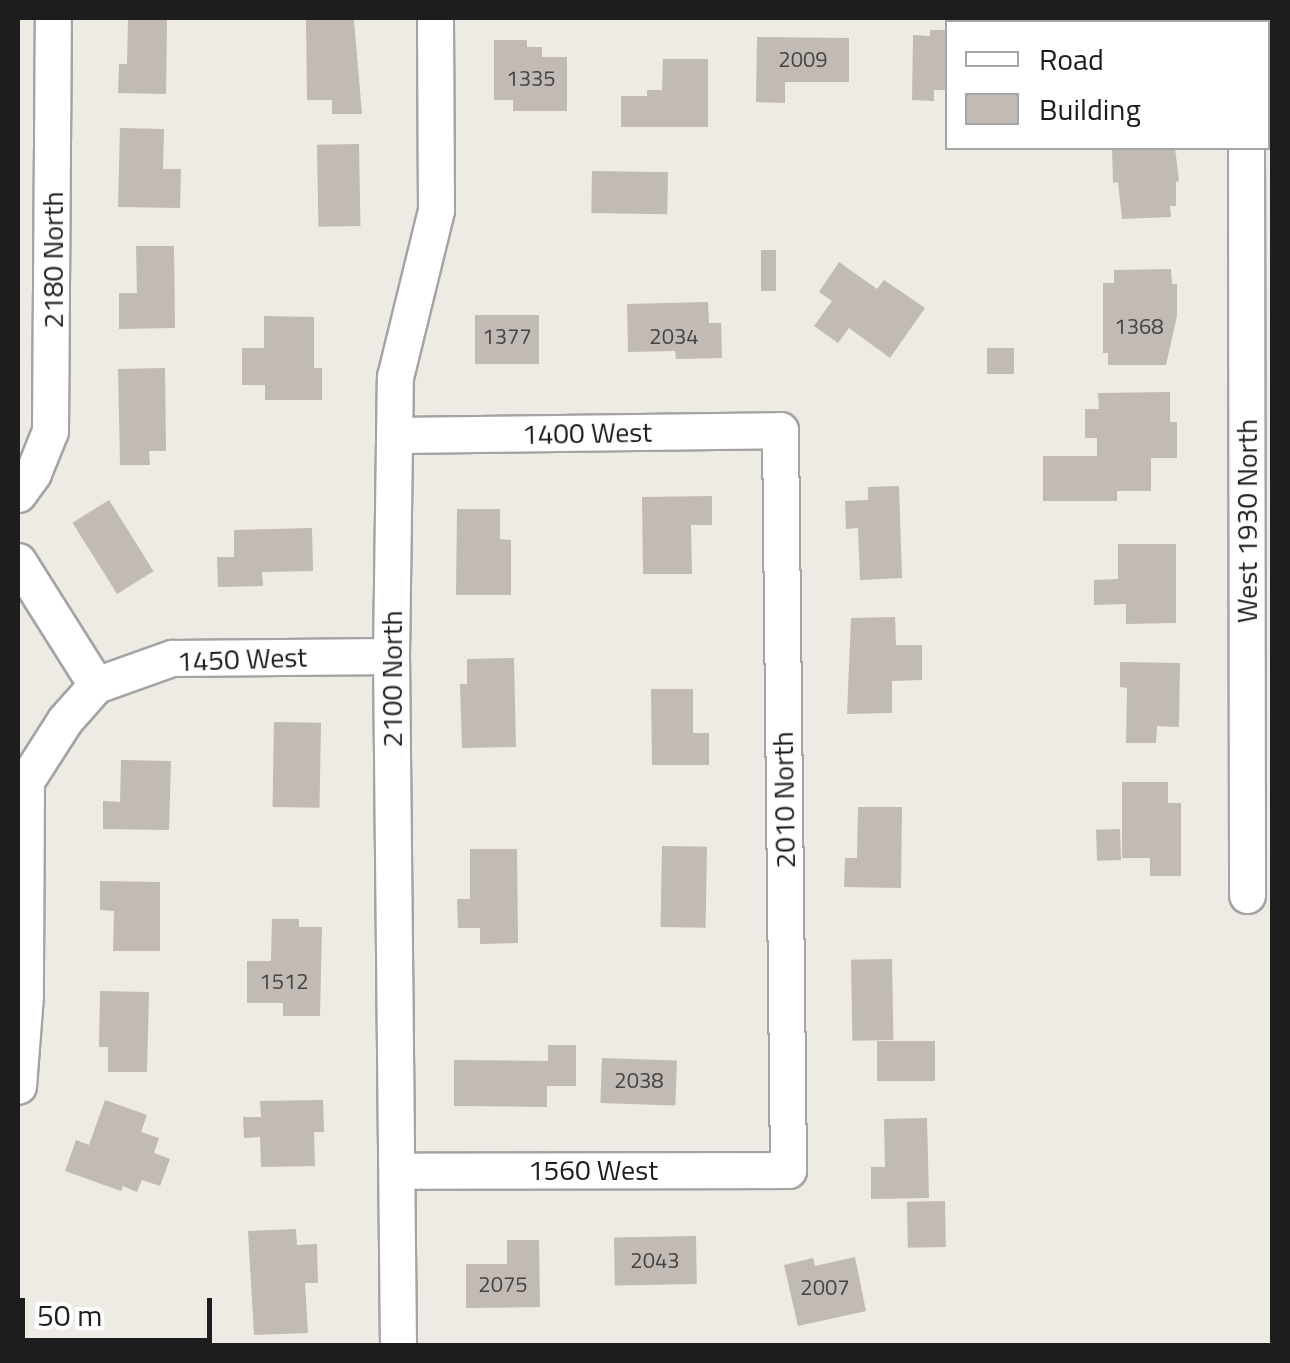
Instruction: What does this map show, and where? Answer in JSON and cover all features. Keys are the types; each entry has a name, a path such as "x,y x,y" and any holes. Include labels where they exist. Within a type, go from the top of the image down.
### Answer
{"street":[{"name":"2180 North","path":"18,494 33,473 50,430 54,18"},
{"name":"2100 North","path":"398,1346 392,656 395,377 436,210 435,18"},
{"name":"West 1930 North","path":"1246,150 1247,895"},
{"name":"1400 West","path":"394,435 780,430"},
{"name":"2010 North","path":"780,430 788,1170"},
{"path":"18,561 96,685 65,720 26,782 25,996 18,1086"},
{"name":"1450 West","path":"96,685 172,658 392,656"},
{"name":"1560 West","path":"397,1171 788,1170"}],"building":[{"path":"128,20 167,20 166,94 118,93 119,64 127,64"},
{"path":"306,20 354,20 362,114 332,114 332,100 307,100"},
{"path":"930,30 945,30 945,90 934,90 934,101 912,100 913,35 930,36"},
{"path":"757,37 849,38 849,82 785,82 785,103 756,102"},
{"path":"494,40 527,40 527,47 542,47 542,57 567,57 567,111 513,111 513,100 494,100"},
{"path":"663,59 708,59 708,127 621,127 621,96 647,96 647,90 662,90"},
{"path":"120,128 164,129 163,169 181,169 180,208 118,207"},
{"path":"359,144 360,226 318,227 317,145"},
{"path":"1112,150 1175,150 1179,181 1176,206 1170,206 1171,217 1122,219 1118,182 1113,183"},
{"path":"592,171 668,172 667,214 591,213"},
{"path":"136,246 174,246 175,328 119,329 119,293 137,293"},
{"path":"761,250 776,250 776,291 761,291"},
{"path":"839,262 877,289 884,280 925,308 890,358 849,328 838,343 814,326 832,301 819,292"},
{"path":"1171,269 1172,284 1177,284 1177,316 1166,365 1108,365 1108,353 1103,353 1103,283 1114,283 1114,270"},
{"path":"708,302 709,323 721,323 722,358 676,359 675,351 628,352 627,304"},
{"path":"475,315 539,315 539,364 475,364"},
{"path":"264,316 314,317 314,368 322,368 322,400 265,400 265,385 242,385 242,348 264,348"},
{"path":"987,348 1014,348 1014,374 987,374"},
{"path":"165,368 166,451 149,451 150,465 120,465 118,369"},
{"path":"1170,392 1170,422 1177,422 1177,458 1151,458 1151,491 1117,491 1117,501 1043,501 1043,456 1097,456 1097,438 1085,438 1085,409 1099,409 1098,393"},
{"path":"899,486 902,578 860,580 858,528 846,529 845,501 868,500 868,487"},
{"path":"712,496 712,525 691,525 692,574 643,574 642,497"},
{"path":"109,500 154,571 117,594 73,523"},
{"path":"457,509 500,509 500,539 511,540 511,595 456,595"},
{"path":"312,528 313,571 262,572 263,586 218,587 217,557 234,557 234,530"},
{"path":"1118,544 1176,544 1176,623 1126,624 1126,604 1094,605 1094,580 1118,579"},
{"path":"895,617 896,645 922,645 922,680 892,681 892,713 847,714 851,618"},
{"path":"514,658 516,747 462,748 460,684 467,684 467,659"},
{"path":"1120,662 1180,663 1179,727 1157,726 1156,743 1126,743 1127,688 1120,687"},
{"path":"651,689 693,689 693,733 709,733 709,765 652,765"},
{"path":"274,722 321,723 320,808 273,807"},
{"path":"121,760 171,761 169,830 103,829 103,801 120,802"},
{"path":"1122,782 1168,782 1168,803 1181,803 1181,876 1150,876 1150,858 1122,858"},
{"path":"858,807 902,807 901,888 844,887 845,858 857,858"},
{"path":"1120,829 1121,860 1097,861 1096,830"},
{"path":"662,846 707,847 706,928 661,927"},
{"path":"470,849 517,849 518,943 480,944 480,928 458,928 457,899 470,899"},
{"path":"100,881 160,882 160,951 113,951 114,911 100,910"},
{"path":"272,919 299,919 299,927 322,927 320,1016 283,1016 283,1003 247,1003 247,961 271,961"},
{"path":"892,959 893,1040 852,1041 851,960"},
{"path":"100,991 149,992 147,1072 108,1072 108,1047 99,1047"},
{"path":"877,1041 935,1041 935,1081 877,1081"},
{"path":"548,1045 576,1045 576,1086 547,1086 547,1107 454,1106 454,1060 548,1061"},
{"path":"602,1058 677,1061 675,1106 600,1103"},
{"path":"105,1100 147,1115 141,1132 159,1138 154,1153 170,1159 160,1186 142,1180 137,1192 123,1186 121,1191 65,1171 76,1140 89,1145"},
{"path":"323,1100 324,1132 314,1132 315,1166 261,1167 260,1137 244,1138 243,1117 261,1117 260,1101"},
{"path":"927,1118 929,1198 871,1199 871,1167 885,1167 884,1119"},
{"path":"945,1201 946,1247 908,1248 907,1202"},
{"path":"296,1229 297,1245 317,1244 318,1283 305,1283 308,1333 254,1335 248,1231"},
{"path":"696,1236 697,1284 615,1285 614,1237"},
{"path":"507,1240 539,1240 540,1307 466,1308 466,1264 507,1264"},
{"path":"855,1257 866,1311 798,1326 784,1265 813,1258 815,1266"}]}
